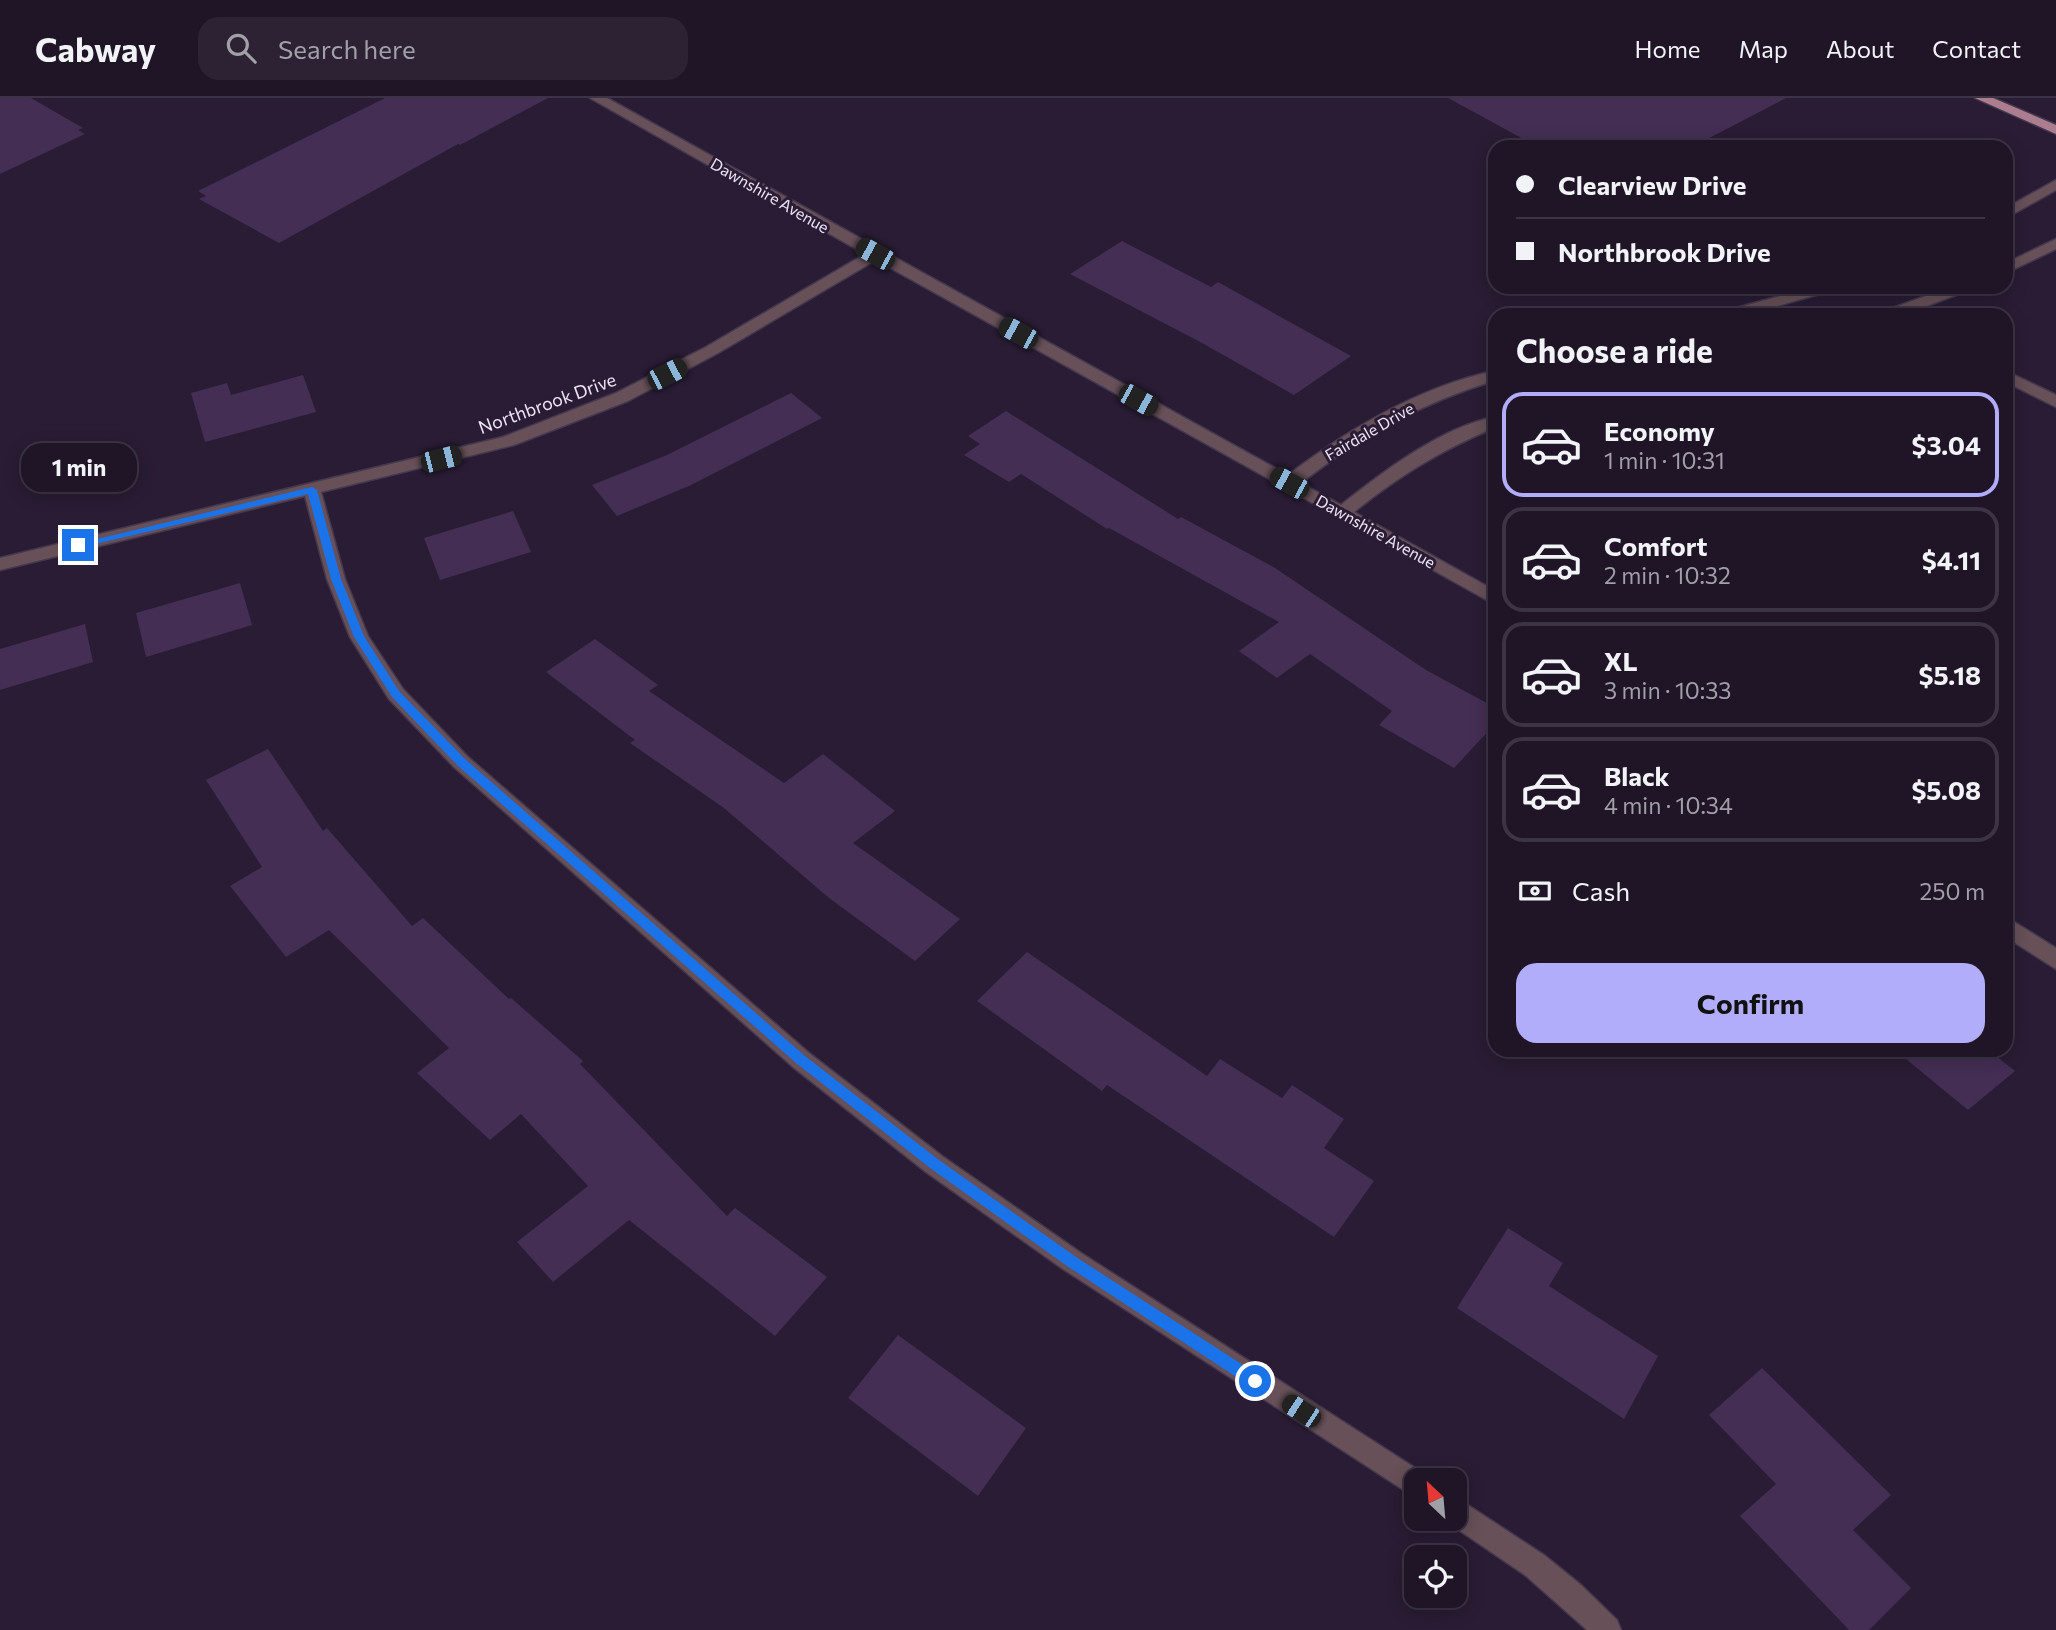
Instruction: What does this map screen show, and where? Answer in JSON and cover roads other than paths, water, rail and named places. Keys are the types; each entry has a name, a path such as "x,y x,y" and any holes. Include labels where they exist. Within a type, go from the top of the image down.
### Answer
{"main road":[{"path":"1982,98 2056,130"}],"street":[{"name":"Dawnshire Avenue","path":"597,98 1488,595"},
{"path":"2013,210 2056,184"},
{"path":"2013,265 2056,243"},
{"name":"Northbrook Drive","path":"0,564 498,444 586,413 712,351 875,254"},
{"path":"1753,308 1804,294"},
{"path":"1906,308 1935,294"},
{"name":"Fairdale Drive","path":"1289,483 1328,453 1390,415 1461,385 1488,378"},
{"path":"2013,380 2056,402"},
{"path":"1343,512 1376,486 1441,444 1488,424"},
{"path":"312,490 336,579 359,637 396,694 461,762 801,1060 934,1164 1072,1261 1404,1477"},
{"path":"2013,931 2056,960"},
{"path":"1467,1518 1540,1566 1582,1603 1607,1630"}]}
